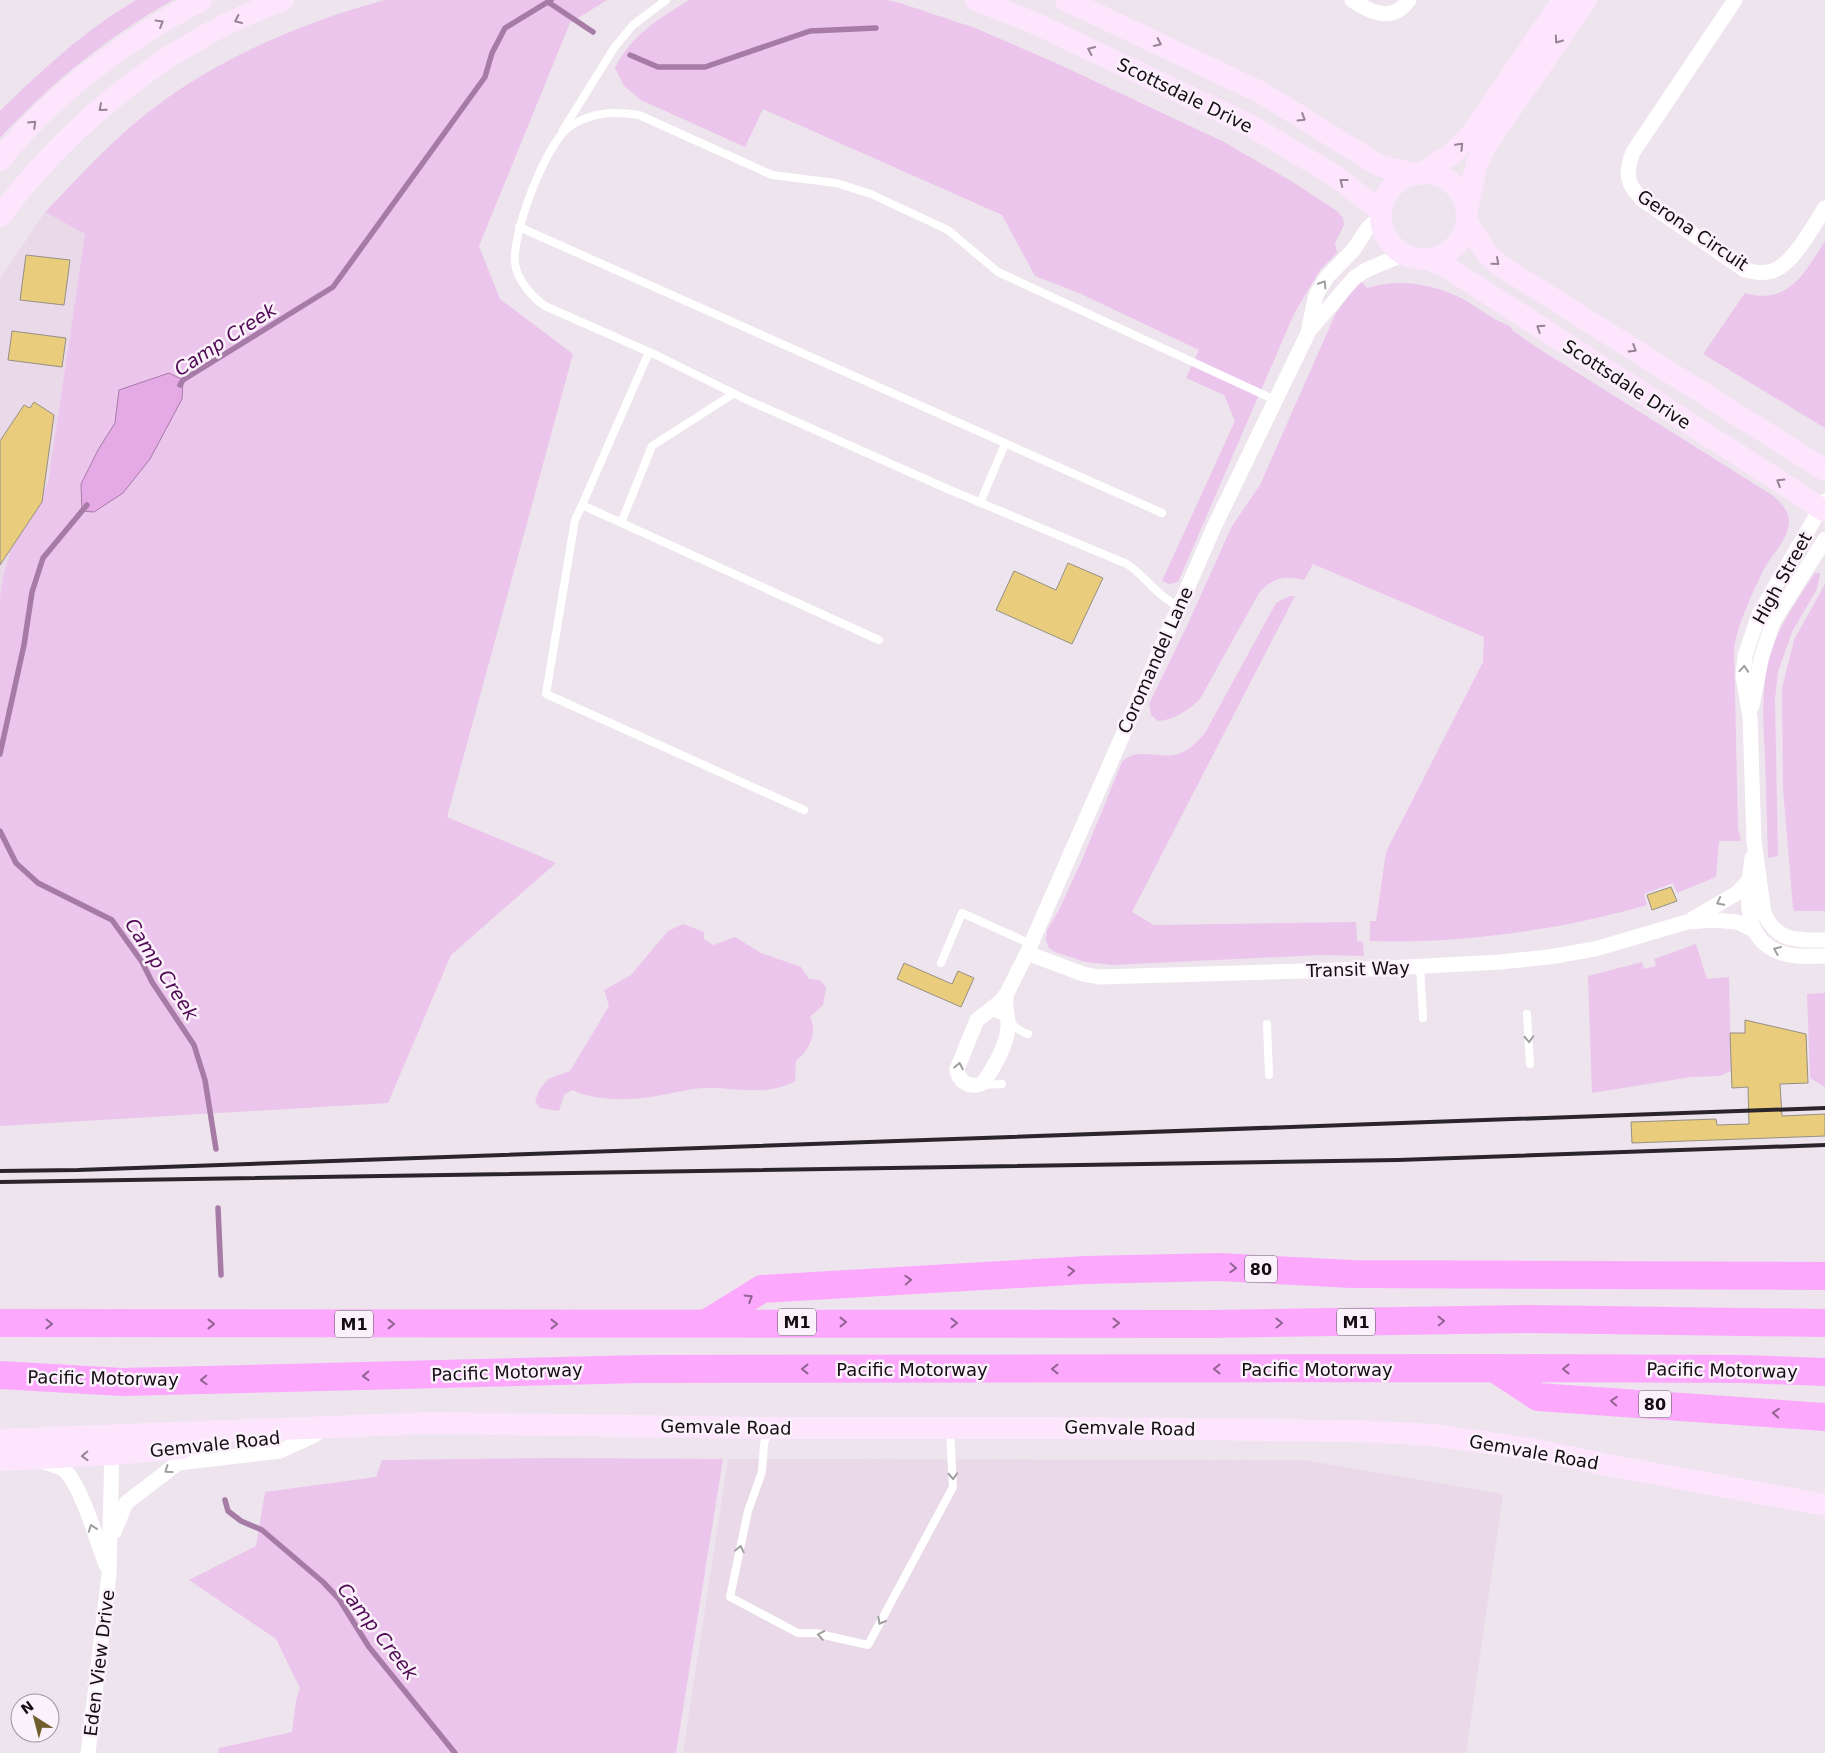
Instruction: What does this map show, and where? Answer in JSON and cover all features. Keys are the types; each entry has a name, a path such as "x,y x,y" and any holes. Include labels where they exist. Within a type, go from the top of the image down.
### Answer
{"highway":[{"name":"80","path":"707,1323 762,1290 1086,1270 1220,1267 1352,1274 1825,1276"},
{"name":"M1","path":"0,1323 1209,1324 1529,1320 1825,1323"},
{"name":"Pacific Motorway","path":"0,1376 122,1382 642,1368 1494,1368 1733,1369 1825,1372"},
{"name":"80","path":"1494,1368 1538,1397 1825,1417"}],"main road":[{"path":"0,160 32,125 94,69 141,35 201,0"},
{"path":"0,216 40,167 72,134 145,74 182,50 225,26 283,0"},
{"name":"Scottsdale Drive","path":"976,0 1030,21 1251,126 1337,177 1381,214"},
{"name":"Scottsdale Drive","path":"1066,0 1262,93 1380,166 1417,174"},
{"path":"1563,0 1473,132 1452,154 1417,174 1401,180 1390,190 1383,202 1381,214 1383,230 1390,243 1404,254 1414,258 1428,259 1442,256 1453,248 1462,236 1477,163 1486,145 1586,0"},
{"path":"1417,174 1442,176 1454,184 1462,195 1467,216"},
{"name":"Scottsdale Drive","path":"1467,216 1488,255 1501,266 1825,470"},
{"name":"Scottsdale Drive","path":"1428,259 1450,269 1824,506"},
{"name":"Gemvale Road","path":"0,1440 112,1446 315,1434 430,1423"},
{"name":"Gemvale Road","path":"0,1460 33,1458 112,1446 430,1423 769,1428 1355,1431 1433,1435 1532,1449 1607,1465 1825,1505"}],"street":[{"path":"1352,0 1366,10 1378,14 1398,11 1409,0"},
{"name":"Gerona Circuit","path":"1735,0 1633,152 1627,167 1629,181 1634,191 1643,200 1745,270 1759,273 1772,271 1783,265 1825,208"},
{"name":"Coromandel Lane","path":"1007,993 994,1007 982,1015 957,1068 957,1075 962,1081 977,1086 983,1083 1006,1038 1008,1027 1004,1010 1007,993 1029,948 1179,606 1308,330 1316,294 1327,277 1354,248 1367,229 1381,214"},
{"name":"Coromandel Lane","path":"1308,330 1354,278 1366,270 1404,254"},
{"name":"High Street","path":"1754,841 1750,717 1743,676 1745,656 1751,635 1769,596 1824,506"},
{"name":"High Street","path":"1750,717 1761,659 1773,622 1825,539"},
{"path":"1754,841 1749,880 1748,914 1754,930 1766,945 1779,952 1825,956"},
{"path":"1754,841 1764,912 1768,922 1780,934 1787,937 1825,940"},
{"name":"Transit Way","path":"1687,922 1737,893 1749,880"},
{"name":"Transit Way","path":"1029,948 1084,974 1099,977 1420,966 1549,957 1595,949 1687,922 1713,920 1737,922 1754,930"},
{"path":"110,1542 126,1503 178,1463 280,1451 315,1434"},
{"name":"Eden View Drive","path":"88,1753 109,1574 112,1446"},
{"name":"Eden View Drive","path":"33,1458 64,1470 83,1503 109,1574"}],"lane":[{"path":"666,0 633,25 614,48 560,135 535,185 519,227 515,245 515,265 521,278 535,298 562,314 649,352 733,394 980,503 1127,564 1137,571 1166,600 1179,606"},
{"path":"560,135 577,122 601,113 638,115 772,175 836,183 858,188 948,230 998,272 1275,400"},
{"path":"519,227 1162,513"},
{"path":"649,352 575,520 546,694 804,810"},
{"path":"621,523 652,446 733,394"},
{"path":"980,503 1005,444"},
{"path":"582,505 879,640"},
{"path":"941,963 962,913 1029,948"},
{"path":"1420,966 1423,1018"},
{"path":"982,1015 991,1012 1006,1019 1020,1032 1028,1034"},
{"path":"1527,1014 1530,1064"},
{"path":"1267,1024 1269,1075"},
{"path":"977,1086 1002,1084"},
{"path":"769,1428 764,1444 762,1472 748,1511 730,1597 798,1633 815,1633 868,1645 954,1487 950,1428"}],"shaded area":[{"path":"136,0 173,0 126,29 81,62 39,99 0,138 0,111 82,37"},
{"path":"385,0 607,0 570,23 479,246 500,299 573,354 447,817 556,863 451,955 388,1103 0,1126 0,597 4,573 15,536 48,483 85,234 45,212 125,131 155,107 208,72 295,30"},
{"path":"689,0 888,0 975,28 1056,63 1224,142 1291,181 1337,211 1343,218 1344,225 1335,243 1337,253 1320,270 1294,314 1178,582 1169,584 1162,581 1235,421 1224,395 1186,378 1199,350 1079,293 1035,276 1002,215 763,109 745,147 641,100 624,86 615,68 637,37"},
{"path":"45,212 85,234 48,483 15,536 4,573 0,597 0,279"},
{"path":"1825,241 1825,428 1703,354 1745,293 1760,296 1773,295 1794,284"},
{"path":"1362,282 1367,288 1391,283 1428,286 1463,299 1510,326 1512,330 1530,343 1772,495 1785,509 1789,520 1786,534 1766,565 1754,589 1734,647 1738,828 1741,841 1719,841 1716,877 1677,893 1673,883 1644,894 1647,905 1580,922 1475,938 1370,941 1370,921 1376,921 1386,852 1483,662 1484,637 1313,564 1304,580 1279,579 1269,584 1259,593 1196,703 1186,711 1170,719 1158,721 1151,715 1149,704 1232,526 1260,485 1335,315 1351,292"},
{"path":"169,373 183,380 182,399 150,459 123,493 94,512 82,511 81,484 98,450 115,423 119,390"},
{"path":"1815,573 1820,573 1817,589 1792,632 1778,672 1775,699 1778,856 1768,858 1763,716 1766,677 1771,652 1779,631"},
{"path":"1825,584 1825,911 1795,911 1793,908 1783,789 1782,688 1794,640"},
{"path":"1290,596 1295,596 1132,912 1154,925 1356,922 1357,941 1363,942 1364,956 1321,955 1113,965 1085,962 1055,952 1049,948 1046,940 1047,930 1058,912 1082,860 1122,762 1128,757 1141,754 1164,756 1178,754 1186,751 1196,742 1205,733 1276,603"},
{"path":"683,924 704,932 704,939 713,945 735,937 761,953 801,967 809,979 820,980 826,987 823,1005 810,1017 813,1035 809,1046 796,1061 795,1081 774,1089 700,1088 632,1099 607,1099 572,1090 564,1095 559,1111 540,1108 535,1102 539,1090 548,1079 570,1071 609,1006 604,990 631,975 668,931"},
{"path":"1696,944 1707,979 1729,977 1731,1071 1720,1076 1691,1077 1592,1093 1588,976 1642,962 1644,969 1656,966 1654,959"},
{"path":"1825,993 1825,1087 1810,1078 1807,994"},
{"path":"549,1458 723,1459 676,1753 218,1753 219,1748 292,1732 296,1701 300,1688 276,1639 189,1580 256,1546 265,1492 376,1477 382,1460"},
{"path":"728,1459 1304,1460 1503,1494 1466,1753 683,1753"}],"building":[{"path":"26,255 70,260 64,305 20,300"},
{"path":"12,331 66,338 62,367 8,360"},
{"path":"34,402 54,415 42,502 0,565 0,441 24,405 30,408"},
{"path":"1068,563 1103,578 1072,644 996,610 1014,571 1056,590"},
{"path":"1671,887 1677,901 1652,910 1647,895"},
{"path":"904,963 952,984 958,971 974,978 961,1007 897,979"},
{"path":"1745,1020 1806,1034 1808,1083 1780,1084 1782,1116 1825,1114 1825,1136 1632,1143 1631,1122 1716,1119 1717,1125 1749,1124 1748,1087 1732,1088 1730,1033 1745,1033"}],"waterway":[{"name":"Camp Creek","path":"180,385 183,380 333,287 485,77 492,53 505,28 551,0"},
{"path":"548,2 593,32"},
{"path":"630,55 658,67 705,67 810,31 876,28"},
{"name":"Camp Creek","path":"0,754 24,645 32,592 43,558 87,505"},
{"name":"Camp Creek","path":"0,831 16,863 38,883 112,920 142,962 152,982 194,1045 205,1080 216,1149"},
{"name":"Camp Creek","path":"218,1208 221,1275"},
{"name":"Camp Creek","path":"225,1500 228,1511 241,1521 262,1530 323,1582 339,1599 369,1647 455,1753"}],"railway":[{"path":"0,1171 78,1170 1825,1108"},
{"path":"0,1182 1398,1160 1825,1145"}]}
